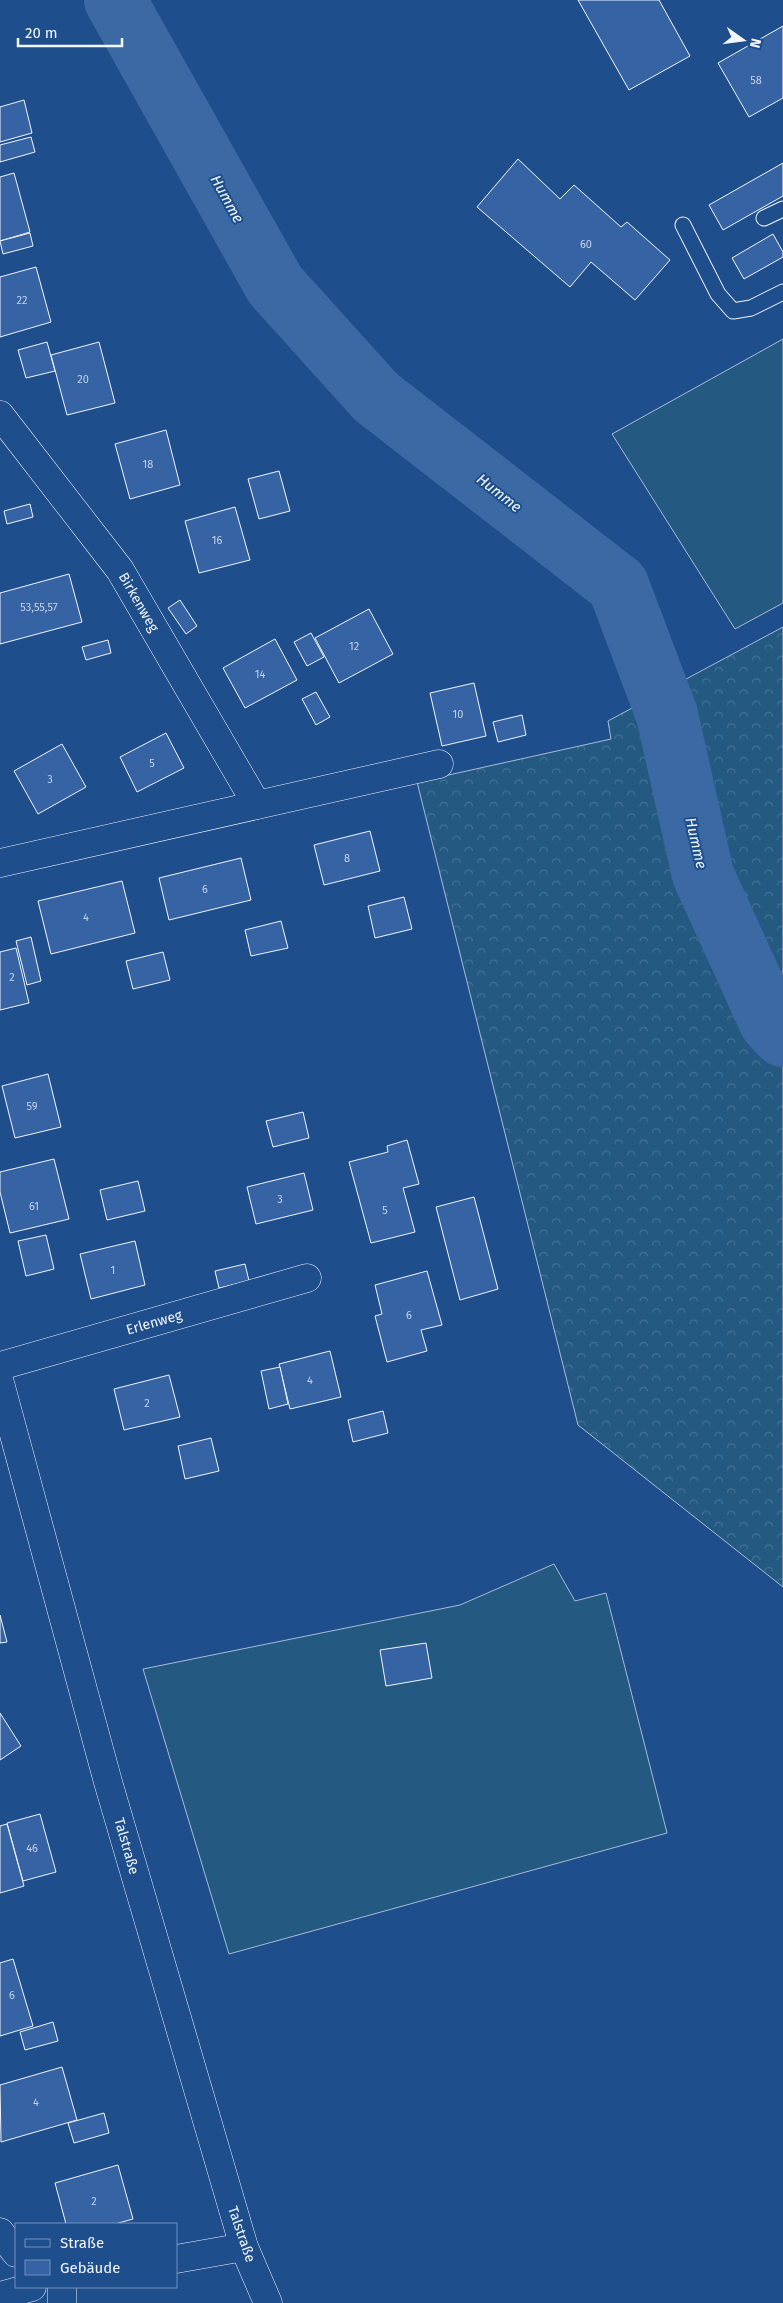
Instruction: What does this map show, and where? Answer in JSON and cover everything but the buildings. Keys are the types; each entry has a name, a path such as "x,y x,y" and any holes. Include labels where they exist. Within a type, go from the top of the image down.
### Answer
{"street":[{"name":"Birkenweg","path":"0,415 120,570 257,805"},
{"path":"0,863 439,764"},
{"name":"Erlenweg","path":"0,1366 307,1278"},
{"name":"Talstraße","path":"0,1383 108,1782 244,2247 268,2303"},
{"path":"0,2232 15,2252"},
{"path":"178,2259 244,2247"},
{"path":"0,2296 28,2288"},
{"path":"62,2288 62,2303"}],"lane":[{"path":"764,218 783,208"},
{"path":"683,225 718,294 733,311 751,308 783,292"}],"green space":[{"path":"783,339 783,603 735,629 612,434"},
{"path":"783,627 783,1587 578,1425 417,782 611,739 608,721"},
{"path":"554,1564 575,1601 606,1593 667,1833 229,1954 143,1669 460,1605"}],"waterway":[{"name":"Humme","path":"115,0 275,285 376,397 618,585 667,715 703,875 770,1022 783,1036"}]}
